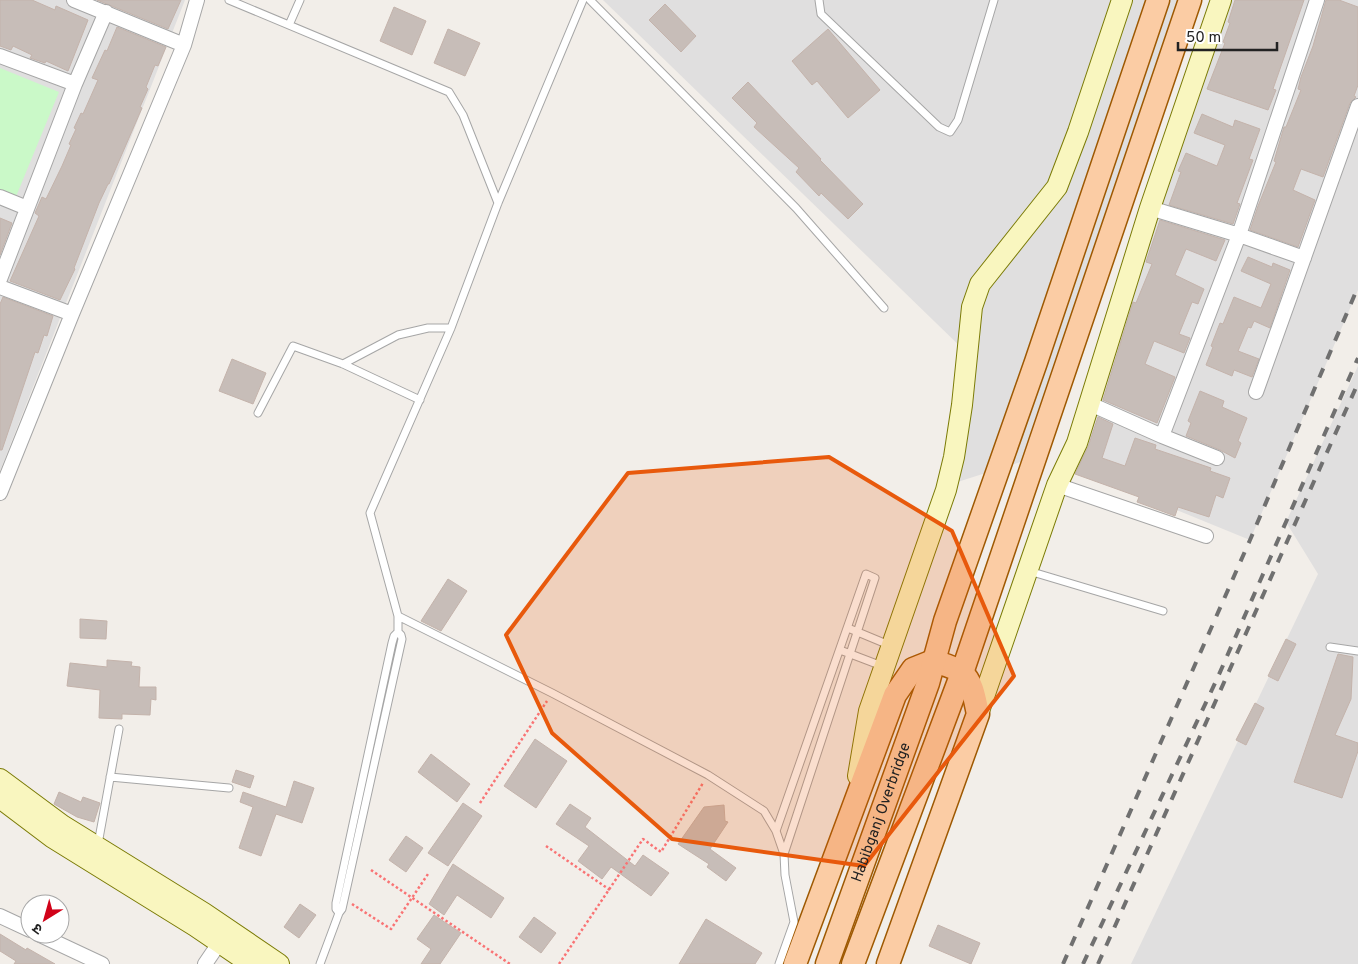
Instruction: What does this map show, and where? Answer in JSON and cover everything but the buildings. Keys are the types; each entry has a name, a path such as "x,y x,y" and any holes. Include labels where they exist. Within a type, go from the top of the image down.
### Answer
{"main road":[{"name":"Habibganj Overbridge","path":"827,964 928,683 944,622 1036,362 1158,0"},
{"name":"Habibganj Overbridge","path":"853,964 962,673 1190,0"},
{"path":"795,964 895,695 913,669 933,661 962,673 974,693 978,714 888,964"}],"street":[{"path":"74,0 184,45"},
{"path":"0,493 184,45 197,0"},
{"path":"853,808 870,711 946,490 954,457 962,405 972,307 980,284 1057,188 1078,132 1122,0"},
{"path":"978,714 1057,485 1074,450 1150,208 1221,0"},
{"path":"1162,436 1239,235 1317,0"},
{"path":"0,279 75,84 106,12"},
{"path":"0,56 75,84"},
{"path":"1256,392 1358,106"},
{"path":"0,197 27,208"},
{"path":"1150,208 1239,235 1304,258"},
{"path":"0,288 72,314"},
{"path":"1088,403 1217,458"},
{"path":"1057,485 1206,536"},
{"path":"0,779 62,825 97,847 224,936 251,964"},
{"path":"0,798 53,838 224,936 279,964"},
{"path":"0,916 20,925"},
{"path":"206,964 224,936"},
{"path":"59,944 102,964"}],"lane":[{"path":"229,0 449,92 463,114 498,202"},
{"path":"289,25 300,0"},
{"path":"320,964 345,900 402,639 398,632 398,616 370,513 451,328 498,202 582,0"},
{"path":"590,0 796,208 884,308"},
{"path":"819,0 821,14 939,128 950,132 958,120 994,0"},
{"path":"343,364 398,335 428,328 451,328"},
{"path":"258,413 293,346 343,364 420,400"},
{"path":"1028,570 1162,612"},
{"path":"776,831 866,574 875,578 784,854"},
{"path":"398,616 552,693 708,775 758,806 769,817 784,854 785,875 794,922 779,964"},
{"path":"848,628 892,646"},
{"path":"339,913 336,906 344,859 392,643 394,636 398,632"},
{"path":"1330,647 1358,651"},
{"path":"840,650 884,667"},
{"path":"97,847 119,729"},
{"path":"110,778 229,788"}],"path":[{"path":"480,803 552,693"},
{"path":"559,964 643,839 661,852 708,775"},
{"path":"546,846 610,890"},
{"path":"371,870 510,964"},
{"path":"345,900 391,930 428,874"}],"highlighted area":[{"path":"829,457 952,531 1014,676 864,866 672,839 552,733 506,635 628,473"}],"shaded area":[{"path":"0,0 185,0 0,471"},
{"path":"603,0 1179,0 1033,458 948,485 967,353"},
{"path":"1221,0 1358,0 1358,290 1250,540 1064,464"},
{"path":"1358,366 1358,964 1131,964 1318,574 1286,522"}],"green space":[{"path":"0,68 59,92 15,199 0,193"}],"railway":[{"path":"1063,964 1250,540 1358,287"},
{"path":"1083,964 1217,679 1358,358"},
{"path":"1098,964 1358,383"}]}
